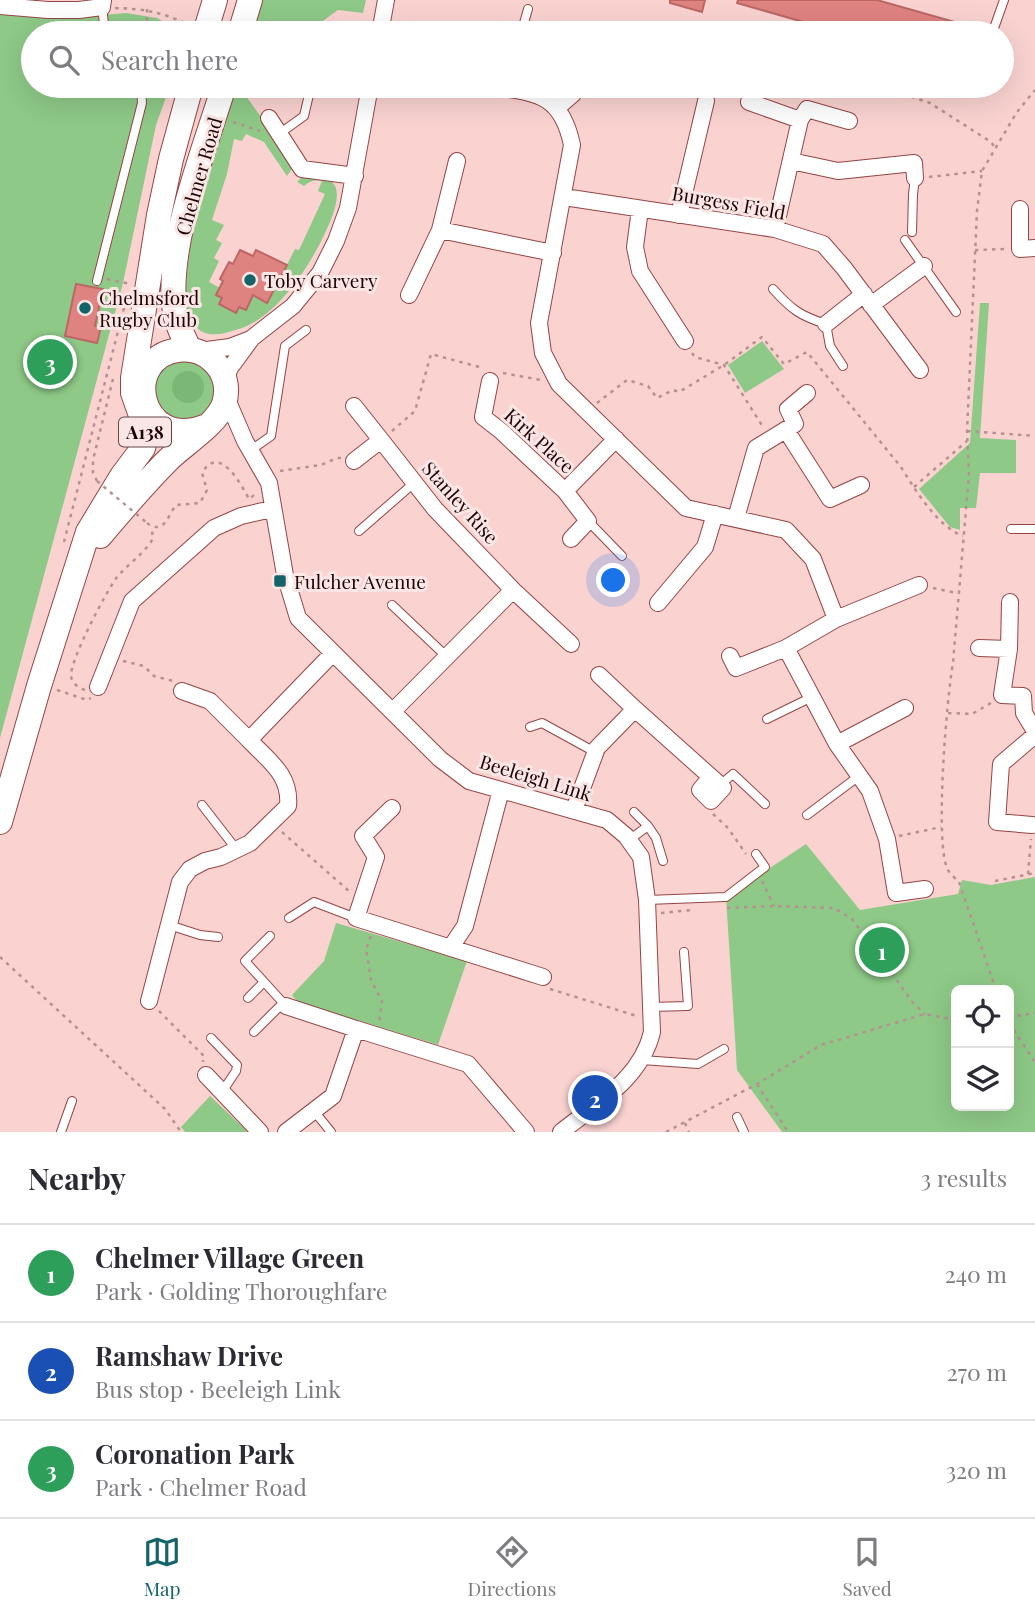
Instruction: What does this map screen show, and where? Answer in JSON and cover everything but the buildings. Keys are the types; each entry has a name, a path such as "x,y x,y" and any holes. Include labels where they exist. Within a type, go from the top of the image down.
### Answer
{"main road":[{"path":"204,21 215,0"},
{"path":"244,21 250,0"},
{"name":"Chelmer Road","path":"0,822 88,532 143,448 146,437 133,393 140,285 188,98"},
{"name":"Chelmer Road","path":"78,565 135,495 222,409 225,388 219,368 211,358 194,350 175,316 174,292 180,229 220,98"},
{"name":"Chelmer Road","path":"102,510 152,455 157,443 158,430 145,406 143,383 151,312 140,285"},
{"path":"143,383 147,372 163,355 174,350 194,350"},
{"name":"A138","path":"151,416 169,429 181,432 208,425"}],"street":[{"path":"382,21 386,0"},
{"path":"0,6 79,10 102,4"},
{"path":"194,350 230,347 252,338 293,306 320,273 344,219 355,176 368,98"},
{"path":"544,98 558,107 569,129 572,145 539,331 543,353 559,384 686,508 786,530 813,559 836,619"},
{"path":"558,107 568,98"},
{"path":"750,98 748,102 800,120"},
{"path":"679,215 706,101"},
{"path":"775,229 800,120 807,109 849,121"},
{"path":"269,118 302,169 355,176"},
{"path":"409,295 440,230 457,161"},
{"path":"791,161 838,171 914,163 915,178"},
{"name":"Burgess Field","path":"564,197 775,229 823,244 920,370"},
{"path":"640,209 635,247 640,271 685,341"},
{"path":"1020,209 1028,249"},
{"path":"440,230 553,253"},
{"path":"826,324 924,266"},
{"path":"225,388 230,368 252,338"},
{"name":"Kirk Place","path":"490,374 483,417 565,491 588,521"},
{"name":"Beeleigh Link","path":"225,388 248,445 269,483 285,575 298,618 440,760 469,781 607,820 629,840 641,857 648,907 652,1032 642,1060 630,1076 561,1132"},
{"path":"736,518 756,448 796,424 788,409 807,393"},
{"name":"Stanley Rise","path":"354,406 435,509 513,590 571,644"},
{"path":"208,425 227,427 248,445"},
{"path":"786,430 830,499 861,485"},
{"name":"Kirk Place","path":"565,491 615,439"},
{"path":"354,461 381,440"},
{"path":"98,687 132,601 214,528 242,516 272,509"},
{"path":"658,603 705,547 715,514"},
{"path":"571,538 588,521"},
{"path":"730,656 736,668 786,648 836,619 919,585"},
{"path":"393,711 513,590"},
{"path":"1010,601 1009,649 1002,695 1029,692 1024,713 1035,733 1001,764 997,822 1032,825"},
{"path":"786,648 837,744 870,791 887,839 896,893 925,889"},
{"path":"979,648 1009,649"},
{"path":"249,740 332,653"},
{"path":"599,675 715,781 699,790 711,801"},
{"path":"149,1001 180,882 190,869 250,843 288,806 289,791 280,771 210,701 182,691"},
{"path":"837,744 905,708"},
{"path":"574,810 595,752 635,709"},
{"path":"451,947 465,926 500,790"},
{"path":"392,808 363,836 376,857 356,918 543,977"},
{"path":"285,1005 468,1064 526,1132"},
{"path":"286,1132 334,1096 356,1029"},
{"path":"206,1075 260,1132"}],"lane":[{"path":"997,21 1004,0"},
{"path":"525,21 528,9"},
{"path":"97,279 142,98"},
{"path":"281,136 304,116 308,98"},
{"path":"912,233 915,178"},
{"path":"905,240 956,312"},
{"path":"772,289 796,313 826,324 830,346 843,366"},
{"path":"248,445 271,436 285,346 306,330"},
{"path":"359,531 414,483"},
{"path":"588,521 622,556"},
{"path":"1011,529 1035,529"},
{"path":"392,605 446,656"},
{"path":"767,719 812,697"},
{"path":"530,727 542,723 595,752"},
{"path":"715,781 733,774 765,804"},
{"path":"807,815 859,776"},
{"path":"202,805 237,850"},
{"path":"634,813 656,838 663,861"},
{"path":"629,840 648,826"},
{"path":"648,907 726,897 765,867 756,854"},
{"path":"289,918 314,902 356,918"},
{"path":"169,925 200,935 218,937"},
{"path":"254,1032 285,1005 245,961 270,936"},
{"path":"651,1012 688,1006 684,953"},
{"path":"248,998 264,982"},
{"path":"211,1038 237,1065 222,1092"},
{"path":"642,1060 698,1064 724,1049"},
{"path":"61,1132 72,1101"},
{"path":"314,1111 331,1132"},
{"path":"737,1116 744,1132"}],"path":[{"path":"102,4 147,9 165,13 181,21"},
{"path":"147,9 147,21"},
{"path":"994,985 959,882 947,870 941,827 969,474 967,431 975,250 982,171 1017,112 1035,90"},
{"path":"915,98 930,103 991,142 996,149"},
{"path":"215,116 281,136"},
{"path":"915,178 982,171"},
{"path":"975,250 1028,249"},
{"path":"97,279 140,285"},
{"path":"63,545 127,297"},
{"path":"586,411 627,380 648,386 657,398 673,390 679,392 724,365 762,337 784,364 807,352 901,467 949,531 963,536"},
{"path":"685,341 695,357 724,365 770,439"},
{"path":"381,440 415,411 431,354 490,374 559,384"},
{"path":"44,673 49,675 50,687 90,699 93,694 74,684 71,678 73,666 104,597 117,577 150,544 153,537 151,527 97,481 93,473 93,460 116,369"},
{"path":"967,431 1035,436"},
{"path":"914,487 967,442"},
{"path":"277,471 321,465 337,457 354,461"},
{"path":"151,527 165,524 176,505 200,503 206,490 202,473 205,467 213,463 225,464 249,499"},
{"path":"919,585 958,593"},
{"path":"110,658 144,666 154,676 177,682 182,691"},
{"path":"948,713 972,714 1002,695"},
{"path":"711,801 713,814 728,828 758,872 774,906"},
{"path":"272,822 345,890 363,898"},
{"path":"1028,874 1032,825"},
{"path":"887,839 941,827"},
{"path":"995,881 1035,873"},
{"path":"719,909 774,906 834,908 852,919 914,1004 925,1014"},
{"path":"648,907 691,910"},
{"path":"375,924 366,949 371,980 382,1000 379,1024 381,1037"},
{"path":"0,957 165,1109 181,1132"},
{"path":"543,977 551,990 633,1016 651,1012"},
{"path":"149,1001 204,1056 202,1066 206,1075"},
{"path":"1014,1016 1035,1013"},
{"path":"666,1132 757,1084 821,1045 925,1014 951,1019"},
{"path":"1014,1030 1035,1062"},
{"path":"757,1084 788,1132"},
{"path":"685,1123 689,1132"}],"green space":[{"path":"259,0 366,0 363,13 338,10 323,21 252,21"},
{"path":"0,12 67,18 126,13 157,18 162,21 21,21 21,98 166,98 156,125 123,283 0,738"},
{"path":"230,98 247,98 295,164 287,176 264,142 246,134 242,141 234,139 227,174 212,220 224,225 216,240 222,243 214,258 219,261 209,282 220,288 222,298 219,304 235,313 239,307 246,310 253,295 268,302 295,249 299,250 325,194 318,191 322,181 313,181 304,186 297,182 302,177 329,180 334,184 337,197 331,221 319,246 302,274 280,301 255,322 219,334 207,334 197,328 188,310 186,283 190,249"},
{"path":"980,303 989,303 980,438 1016,440 1016,473 980,473 976,508 960,508 960,530 950,527 919,489 970,443"},
{"path":"762,341 784,369 745,393 728,365"},
{"path":"188,357 212,372 215,390 210,408 189,422 159,411 152,383 161,366"},
{"path":"188,371 199,376 204,387 199,398 188,403 177,398 172,387 177,376"},
{"path":"806,844 860,910 958,894 962,880 991,885 1035,877 1035,1132 782,1132 737,1070 726,897"},
{"path":"336,923 467,961 438,1045 298,1002 292,995 324,961"},
{"path":"210,1096 248,1132 185,1132 181,1127"}],"place":[{"name":"Toby Carvery","path":"250,280"},
{"name":"Chelmsford Rugby Club","path":"85,308"},
{"name":"Coronation Park","path":"50,362"},
{"name":"Fulcher Avenue","path":"280,581"},
{"name":"Chelmer Village Green","path":"882,950"},
{"name":"Ramshaw Drive","path":"595,1098"}]}
